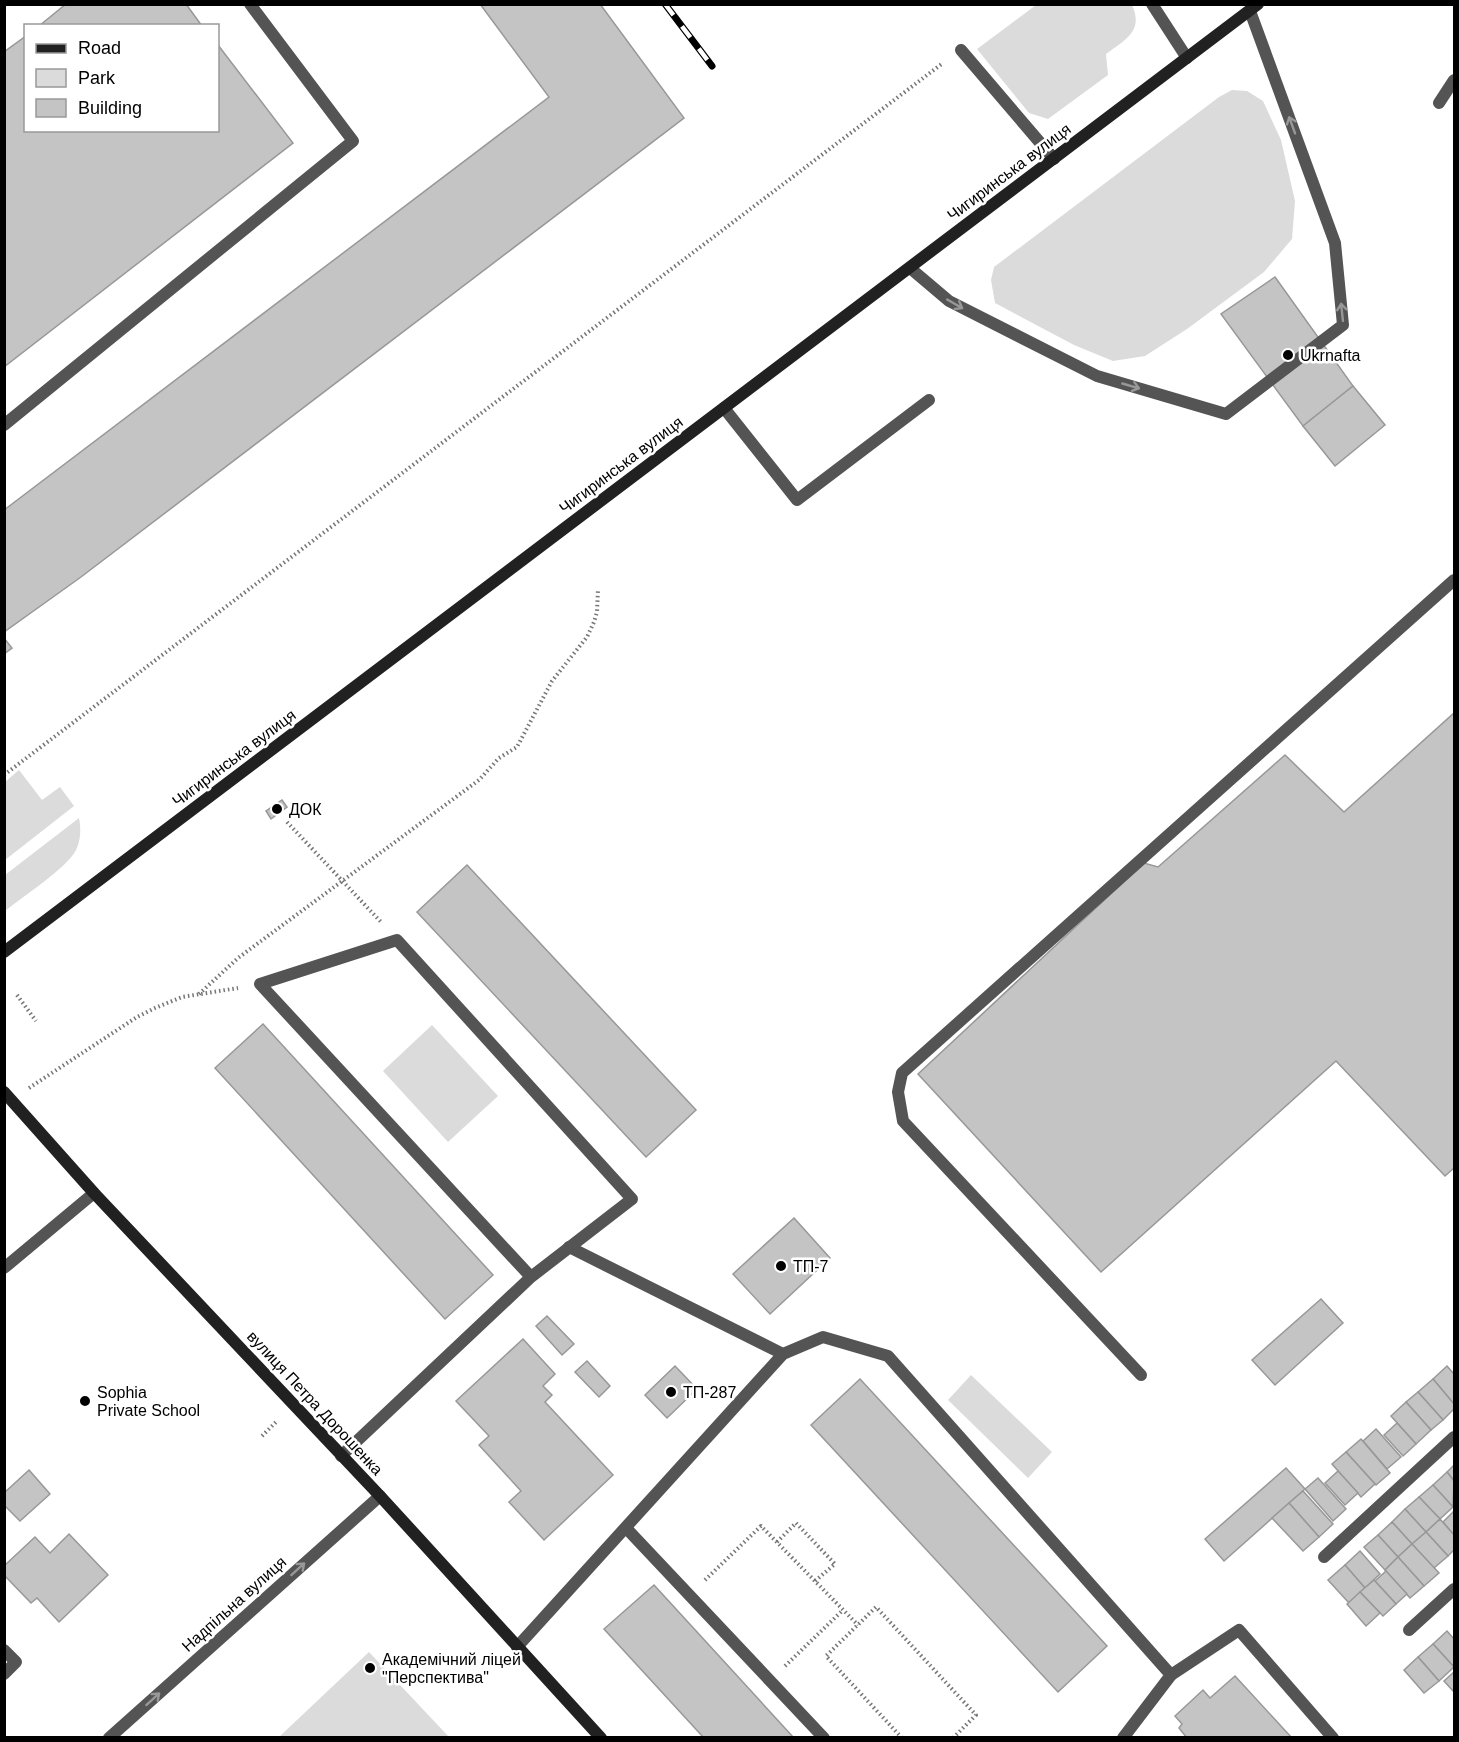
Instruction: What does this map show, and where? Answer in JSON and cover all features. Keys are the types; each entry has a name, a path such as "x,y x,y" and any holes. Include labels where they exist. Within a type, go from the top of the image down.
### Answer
{"main road":[{"name":"Чигиринська вулиця","path":"4,952 1254,8"},
{"name":"вулиця Петра Дорошенка","path":"4,1092 94,1193 380,1496 601,1737"}],"street":[{"path":"4,425 353,141 250,4"},
{"path":"1152,4 1187,58"},
{"path":"910,268 949,301 1097,376 1227,414 1343,325 1335,243 1254,8"},
{"path":"961,50 1054,159"},
{"path":"1439,103 1455,80"},
{"path":"724,408 797,500 929,400"},
{"path":"1141,1375 903,1121 898,1092 902,1073 1455,580"},
{"path":"341,1456 531,1277 632,1198 397,940 260,984 531,1277"},
{"path":"4,1268 94,1193"},
{"path":"569,1246 783,1354"},
{"path":"517,1647 783,1354 823,1337 888,1356 1171,1675"},
{"path":"1324,1557 1455,1437"},
{"name":"Надпільна вулиця","path":"109,1737 380,1496"},
{"path":"626,1528 824,1737"},
{"path":"1409,1630 1455,1589"},
{"path":"1123,1737 1171,1675 1239,1630 1334,1737"},
{"path":"4,1650 16,1662 4,1674"}],"path":[{"path":"4,775 961,50"},
{"path":"199,994 238,958 479,780 499,758 517,747 552,681 577,651 591,629 597,612 598,589"},
{"path":"287,822 397,940"},
{"path":"22,1092 137,1017 169,1002 199,994 260,984"},
{"path":"17,995 36,1021"},
{"path":"777,1542 796,1523 835,1564 815,1581"},
{"path":"690,1595 761,1526 858,1625"},
{"path":"902,1737 826,1656 876,1608 976,1715 953,1737"},
{"path":"770,1680 843,1610"}],"green space":[{"path":"1036,5 1132,5 1136,22 1131,34 1106,54 1108,75 1048,119 1029,113 977,49"},
{"path":"1232,90 1247,91 1263,101 1281,140 1295,201 1292,239 1264,272 1187,329 1145,356 1113,361 1074,345 995,303 991,280 994,267 1219,97"},
{"path":"19,770 42,800 60,787 74,806 5,860 5,782"},
{"path":"79,818 79,842 71,857 54,874 5,911 5,875"},
{"path":"432,1025 498,1096 448,1142 383,1071"},
{"path":"971,1375 1052,1452 1028,1478 948,1400"},
{"path":"369,1652 449,1737 279,1737"}],"building":[{"path":"66,4 186,4 201,24 41,24"},
{"path":"480,4 600,4 684,118 81,577 4,632 4,510 549,97"},
{"path":"24,37 24,132 219,132 219,46 293,143 4,367 4,52"},
{"path":"1275,277 1353,386 1303,426 1221,314"},
{"path":"1353,386 1385,425 1335,466 1303,426"},
{"path":"4,638 12,648 4,654"},
{"path":"1454,713 1454,1168 1445,1176 1336,1061 1101,1272 918,1074 1144,863 1158,867 1285,755 1344,812"},
{"name":"ДОК","path":"282,800 287,807 271,819 266,811"},
{"path":"467,865 696,1110 646,1157 417,912"},
{"path":"263,1024 493,1275 445,1319 215,1068"},
{"name":"ТП-7","path":"794,1218 830,1258 770,1314 733,1274"},
{"path":"1321,1299 1343,1323 1275,1385 1252,1360"},
{"path":"547,1316 574,1344 562,1355 536,1326"},
{"path":"523,1339 555,1374 543,1386 552,1395 545,1402 613,1475 544,1540 509,1502 521,1491 479,1445 489,1436 456,1401"},
{"path":"587,1361 610,1386 599,1397 575,1372"},
{"name":"ТП-287","path":"675,1366 697,1389 667,1418 645,1395"},
{"path":"1447,1366 1454,1374 1454,1404 1433,1379"},
{"path":"860,1379 1107,1646 1058,1692 811,1425"},
{"path":"1433,1379 1454,1404 1454,1409 1443,1420 1418,1392"},
{"path":"1418,1392 1443,1420 1431,1430 1406,1402"},
{"path":"1406,1402 1431,1430 1416,1444 1391,1416"},
{"path":"1397,1423 1416,1444 1403,1456 1384,1435"},
{"path":"1376,1429 1401,1457 1387,1469 1363,1441"},
{"path":"1361,1439 1390,1473 1376,1485 1346,1452"},
{"path":"1346,1452 1375,1484 1361,1497 1332,1464"},
{"path":"1454,1465 1454,1481 1447,1472"},
{"path":"1286,1468 1305,1489 1224,1561 1205,1539"},
{"path":"29,1470 50,1494 20,1521 4,1505 4,1493"},
{"path":"1338,1471 1358,1493 1345,1505 1325,1483"},
{"path":"1447,1472 1454,1481 1453,1507 1433,1485"},
{"path":"1318,1478 1346,1509 1333,1521 1305,1489"},
{"path":"1433,1485 1453,1507 1440,1519 1419,1497"},
{"path":"1303,1491 1333,1524 1319,1537 1289,1503"},
{"path":"1419,1497 1440,1519 1426,1532 1405,1509"},
{"path":"1289,1503 1319,1537 1303,1551 1272,1518"},
{"path":"1405,1509 1426,1532 1412,1544 1392,1522"},
{"path":"1454,1511 1454,1535 1443,1522"},
{"path":"1440,1519 1454,1535 1454,1550 1448,1556 1426,1532"},
{"path":"1392,1522 1412,1544 1398,1557 1378,1535"},
{"path":"1426,1532 1448,1556 1434,1568 1412,1544"},
{"path":"69,1534 108,1575 59,1622 37,1598 31,1603 4,1575 4,1566 35,1537 50,1553"},
{"path":"1378,1535 1398,1557 1385,1570 1364,1547"},
{"path":"1412,1544 1439,1573 1424,1586 1398,1557"},
{"path":"1360,1551 1380,1574 1365,1588 1345,1565"},
{"path":"1398,1557 1424,1586 1410,1598 1385,1570"},
{"path":"1345,1565 1365,1588 1349,1603 1328,1580"},
{"path":"1386,1571 1407,1594 1396,1604 1375,1581"},
{"path":"1374,1580 1396,1604 1383,1616 1360,1592"},
{"path":"654,1585 794,1738 704,1738 604,1629"},
{"path":"1360,1592 1380,1613 1366,1626 1347,1604"},
{"path":"1447,1631 1454,1639 1454,1667 1433,1644"},
{"path":"1433,1644 1454,1667 1439,1681 1418,1657"},
{"path":"1418,1657 1439,1681 1424,1693 1404,1670"},
{"path":"1454,1672 1454,1692 1444,1681"},
{"path":"1235,1676 1292,1738 1187,1738 1179,1728 1182,1724 1175,1716 1203,1690 1210,1698"}],"railway":[{"path":"665,4 712,66"}],"place":[{"name":"Ukrnafta","path":"1288,355"},
{"name":"ДОК","path":"277,809"},
{"name":"ТП-7","path":"781,1266"},
{"name":"ТП-287","path":"671,1392"},
{"name":"Sophia Private School","path":"85,1401"},
{"name":"Академічний ліцей \"Перспектива\"","path":"370,1668"}]}
